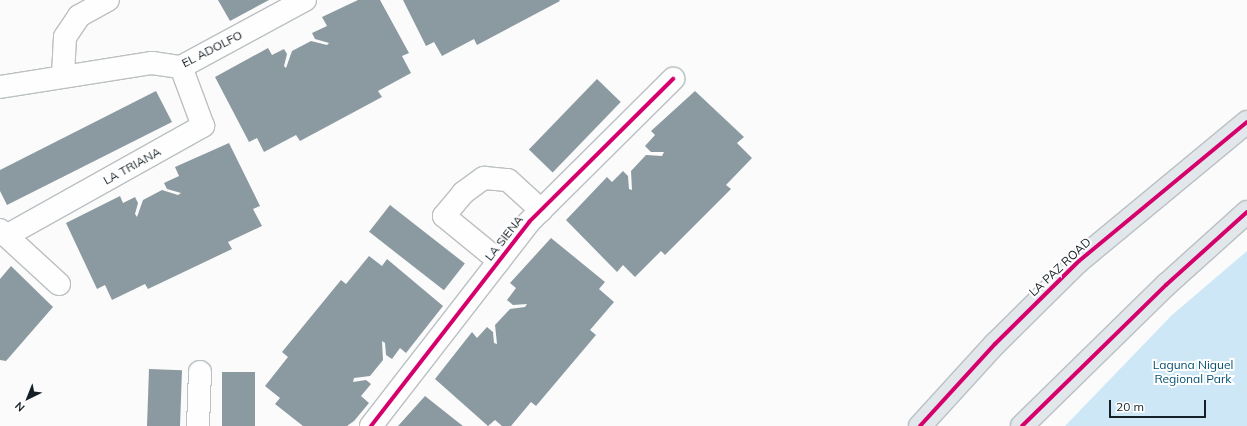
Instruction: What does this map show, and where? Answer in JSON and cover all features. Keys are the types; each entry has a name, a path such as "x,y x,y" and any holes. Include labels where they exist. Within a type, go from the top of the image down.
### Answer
{"main road":[{"name":"LA PAZ ROAD","path":"920,426 995,344 1079,261 1247,122"},
{"path":"1022,426 1149,302 1247,212"}],"street":[{"path":"63,75 65,37 79,16 108,0"},
{"name":"EL ADOLFO","path":"0,87 63,75 152,63 181,68 305,0"},
{"name":"LA TRIANA","path":"3,233 204,126 181,68"},
{"name":"LA SIENA","path":"371,426 499,261 541,210 673,79"},
{"path":"499,261 444,216 463,193 484,178 508,180 541,210"},
{"path":"3,233 59,284"},
{"path":"198,426 200,372"}],"green space":[{"name":"Laguna Niguel Regional Park","path":"1247,251 1247,426 1065,426 1172,315"}],"building":[{"path":"218,0 269,0 230,21"},
{"path":"358,0 380,0 409,53 402,56 411,73 378,91 382,97 300,141 296,135 264,152 257,138 249,142 215,77 268,48 272,55 284,49 287,54 284,66 286,68 292,51 311,41 327,45 329,43 315,39 312,33 327,26 322,17"},
{"path":"403,0 560,1 477,45 474,39 442,56 434,42 426,46"},
{"path":"597,79 621,102 553,172 529,149"},
{"path":"156,91 172,122 7,205 0,191 0,170"},
{"path":"695,91 744,137 737,143 752,158 726,185 731,189 665,255 661,251 635,277 623,265 617,272 566,220 607,177 612,182 623,171 628,176 629,189 632,190 631,171 646,155 662,156 664,152 651,152 645,146 655,135 651,131"},
{"path":"229,143 260,206 253,209 262,226 228,242 232,249 148,289 145,284 112,300 105,285 97,289 66,223 120,196 123,203 135,197 138,203 135,214 137,217 143,200 162,190 178,195 181,193 167,189 164,183 179,176 175,167"},
{"path":"390,205 465,263 444,290 369,232"},
{"path":"551,238 605,282 599,289 614,302 590,330 596,335 536,406 531,402 511,426 502,426 495,420 488,426 435,379 472,332 477,338 487,327 493,332 494,343 497,344 495,325 510,309 525,307 527,304 513,305 507,300 516,288 510,283"},
{"path":"369,256 382,266 387,259 443,306 406,353 400,348 392,359 386,355 385,343 382,341 383,360 370,376 354,378 353,382 366,380 371,384 361,396 369,403 354,421 347,426 303,426 275,404 280,398 265,386 288,357 282,352 341,280 346,284"},
{"path":"11,266 53,307 6,361 0,360 0,279"},
{"path":"149,369 182,370 180,426 147,426"},
{"path":"222,372 255,372 255,426 222,426"},
{"path":"425,396 454,419 463,426 398,426"}],"cycle path":[{"path":"371,426 530,221 673,79"},
{"path":"920,426 995,344 1079,261 1247,122"},
{"path":"1022,426 1166,285 1247,212"}]}
